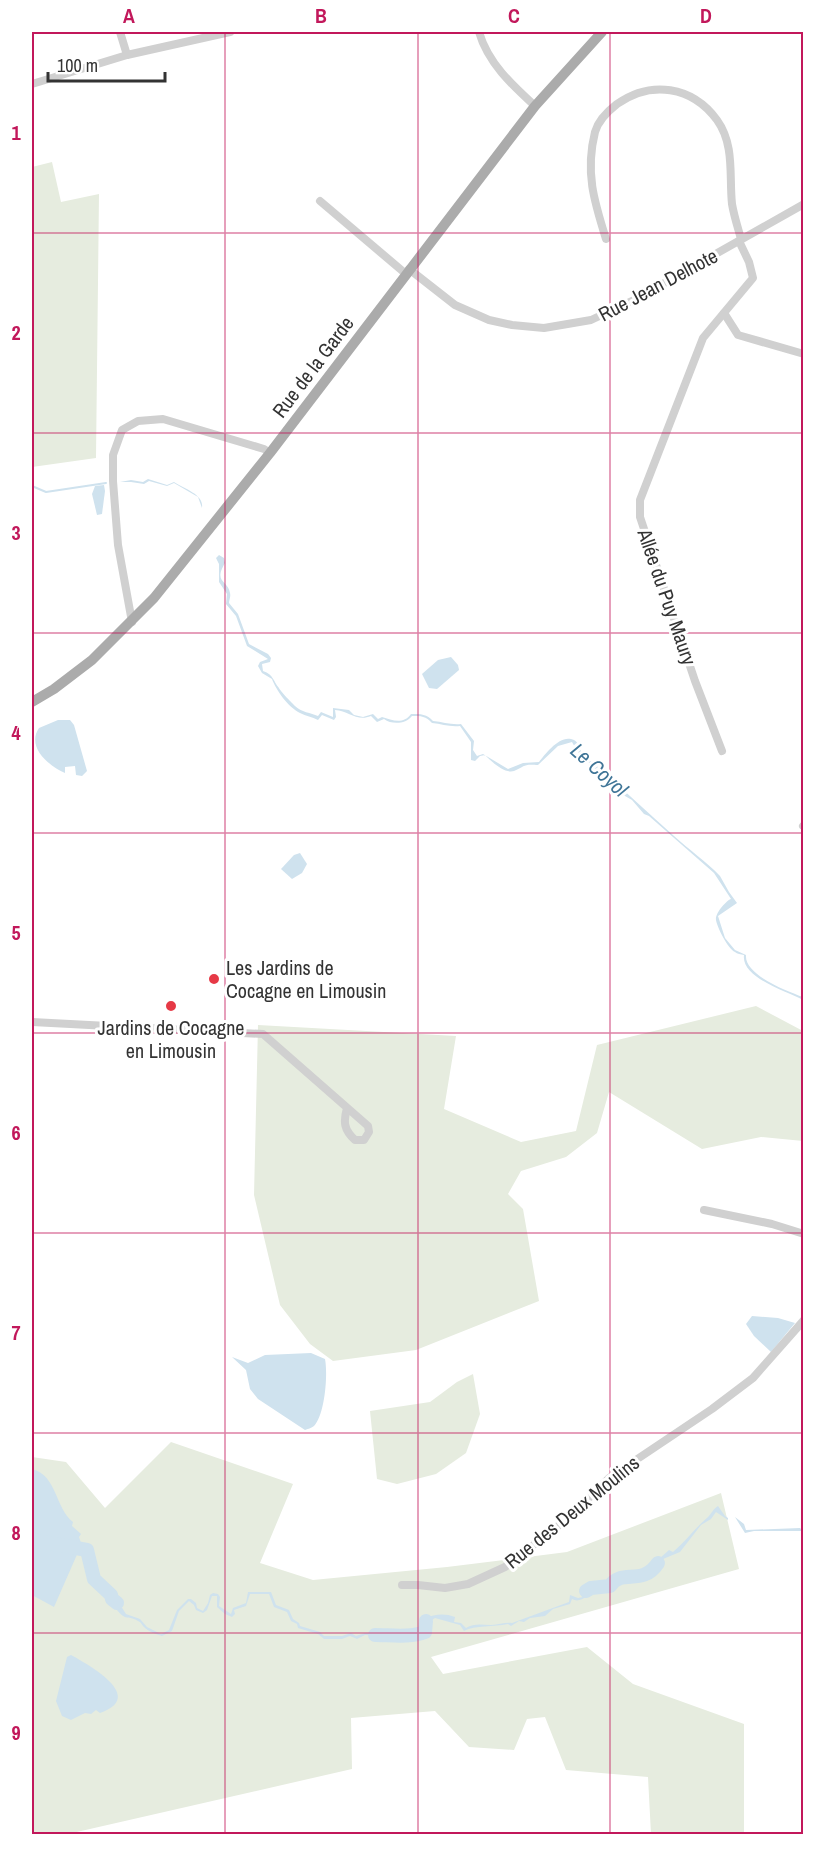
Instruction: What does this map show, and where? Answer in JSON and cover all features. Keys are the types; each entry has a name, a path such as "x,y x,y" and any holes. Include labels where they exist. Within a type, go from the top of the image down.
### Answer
{"main road":[{"name":"Rue de la Garde","path":"32,702 54,689 92,660 132,622 168,582 536,106 602,32"}],"street":[{"path":"120,32 126,55"},
{"path":"32,84 126,55 230,32"},
{"path":"479,32 490,58 504,76 536,106"},
{"path":"606,239 592,197 595,129 607,111 625,99 645,90 671,89 699,100 718,121 730,152 732,206 740,240"},
{"name":"Rue Jean Delhote","path":"320,201 407,271 455,305 489,320 544,328 591,320 636,299 804,204"},
{"name":"Allée du Puy Maury","path":"722,751 695,681 640,517 640,500 703,338 753,278 750,262 740,240"},
{"path":"724,313 738,335 804,354"},
{"path":"132,622 118,545 113,481 113,455 122,430 138,421 163,419 264,449 270,453"},
{"path":"32,1022 263,1034 347,1108"},
{"path":"704,1210 772,1224 804,1234"},
{"name":"Rue des Deux Moulins","path":"402,1585 445,1588 468,1584 505,1567 571,1516 609,1478 712,1409 753,1378 804,1320"}],"shaded area":[{"path":"52,162 61,202 99,194 96,458 32,467 32,167"},
{"path":"756,1006 803,1031 803,1141 761,1137 702,1149 609,1092 597,1133 566,1157 521,1171 508,1194 523,1209 539,1301 416,1350 333,1361 310,1344 280,1305 254,1195 258,1025 456,1036 444,1109 521,1142 576,1131 597,1045"},
{"path":"473,1374 480,1414 466,1453 436,1474 397,1484 377,1479 370,1411 430,1402 457,1382"},
{"path":"171,1442 293,1484 260,1563 313,1580 567,1552 721,1493 739,1569 431,1657 443,1674 587,1647 633,1684 744,1724 744,1834 651,1834 648,1777 566,1770 545,1717 527,1719 514,1750 469,1747 435,1711 351,1718 352,1769 68,1834 32,1834 32,1457 66,1462 105,1508"}],"water":[{"path":"148,479 167,485 174,482 197,495 202,503 202,508 198,497 174,483 167,486 149,481 144,484 120,482 131,480 143,482"},
{"path":"104,485 102,514 97,515 92,494 95,486"},
{"path":"219,555 224,558 225,563 220,574 229,589 229,603 238,614 249,644 271,658 270,662 262,664 263,671 271,676 297,708 318,716 321,712 333,717 333,708 349,710 354,715 363,717 373,714 378,719 382,717 401,721 411,714 418,714 433,721 461,724 474,741 473,750 477,756 485,755 475,761 471,760 471,742 460,726 432,723 423,717 412,716 399,723 384,719 377,722 371,716 361,718 335,710 334,720 322,715 318,720 291,707 272,679 262,673 258,666 260,662 268,659 247,646 236,616 226,604 227,594 219,582 219,564 216,558"},
{"path":"451,657 459,670 437,689 429,688 422,674 438,660"},
{"path":"58,720 70,720 74,725 87,771 82,776 76,775 75,766 65,767 65,773 59,770 46,761 37,749 35,742 39,728"},
{"path":"562,740 575,741 586,758 720,876 737,903 718,916 725,938 735,950 746,955 747,962 759,975 803,997 803,1000 757,977 745,963 744,955 736,953 729,947 723,937 716,917 724,904 731,899 714,873 644,814 632,800 618,792 577,751 572,742 558,746 538,765 527,765 514,771 502,769 486,756 508,769 523,763 539,762 553,746"},
{"path":"300,853 307,864 302,873 292,879 281,869 294,855"},
{"path":"752,1316 778,1318 795,1323 771,1352 754,1336 746,1324"},
{"path":"311,1353 325,1359 326,1384 318,1421 313,1427 305,1430 258,1399 250,1389 246,1370 232,1357 248,1363 265,1355"},
{"path":"32,1469 40,1472 46,1478 67,1516 73,1522 72,1526 81,1534 79,1550 54,1607 32,1595"},
{"path":"718,1506 728,1520 716,1512 711,1519 701,1525 680,1552 663,1559 659,1569 634,1581 630,1578 616,1580 611,1587 589,1591 583,1599 572,1599 570,1604 553,1609 545,1616 530,1618 524,1622 519,1621 511,1626 508,1624 479,1627 464,1631 460,1625 435,1618 426,1624 428,1634 423,1636 419,1634 423,1629 425,1618 432,1616 455,1617 454,1622 461,1623 466,1628 475,1625 512,1623 569,1602 570,1595 583,1597 585,1590 609,1584 613,1579 624,1577 629,1573 632,1577 640,1572 653,1570 659,1559 669,1550 673,1552 678,1548"},
{"path":"735,1517 744,1524 746,1530 800,1528 803,1531 745,1533"},
{"path":"89,1547 91,1567 95,1578 100,1581 102,1587 111,1592 113,1599 119,1603 126,1614 140,1619 147,1627 161,1634 169,1630 177,1610 188,1599 196,1603 197,1608 203,1611 210,1595 218,1594 219,1606 231,1614 233,1608 246,1603 248,1592 271,1592 276,1605 289,1610 293,1619 300,1626 320,1632 324,1636 342,1636 351,1633 356,1636 365,1633 392,1634 392,1636 365,1635 357,1639 350,1636 342,1639 324,1639 318,1634 298,1628 297,1624 291,1621 287,1612 274,1607 269,1594 250,1594 246,1606 234,1610 235,1614 232,1617 217,1607 217,1596 212,1596 207,1610 203,1613 196,1610 189,1601 179,1611 172,1631 162,1636 148,1630 140,1622 121,1615 114,1606 116,1603 111,1600 112,1597 106,1590 101,1590 99,1584 93,1582 89,1558 85,1553"},
{"path":"71,1655 110,1682 116,1690 118,1699 113,1706 100,1713 96,1710 91,1714 85,1713 71,1720 62,1716 56,1701 67,1657"}],"waterway":[{"name":"Le Coyol","path":"32,486 46,492 106,483"},
{"path":"32,1540 87,1550 94,1579 117,1603"},
{"path":"586,1591 591,1588 610,1586 620,1578 645,1574 658,1563"},
{"path":"375,1635 419,1634 425,1632 426,1621"}],"place":[{"name":"Les Jardins de Cocagne en Limousin","path":"214,979"},
{"name":"Jardins de Cocagne en Limousin","path":"171,1006"}]}
